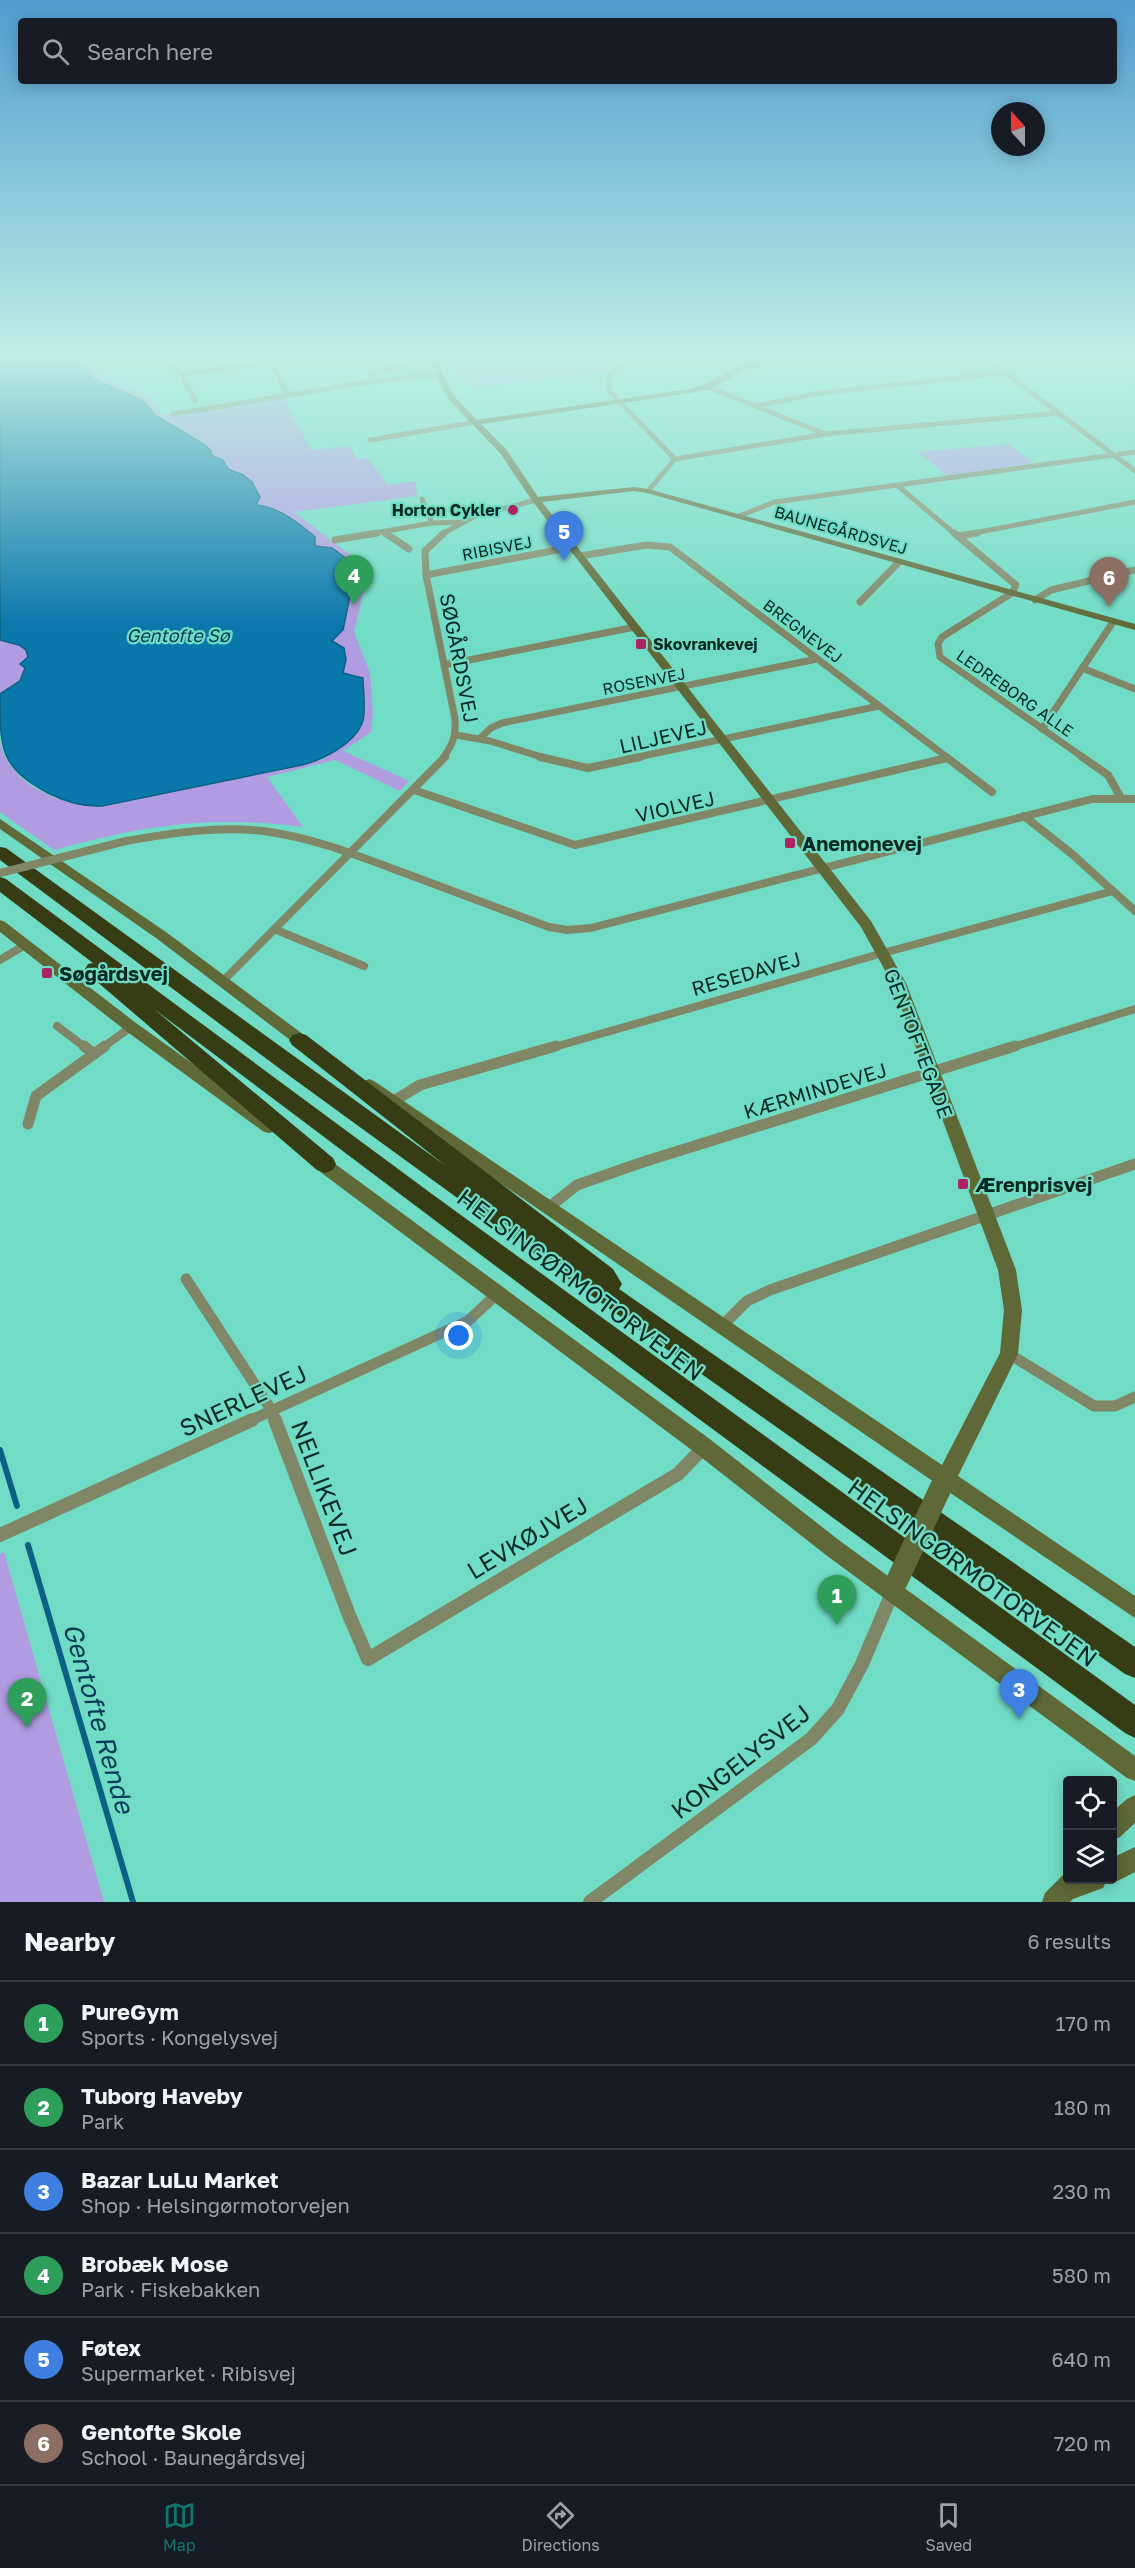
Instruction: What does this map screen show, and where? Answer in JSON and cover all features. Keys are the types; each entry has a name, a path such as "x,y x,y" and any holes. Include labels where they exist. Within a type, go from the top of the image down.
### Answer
{"highway":[{"name":"HELSINGØRMOTORVEJEN","path":"0,852 298,1071 622,1304 1135,1664"},
{"name":"HELSINGØRMOTORVEJEN","path":"0,884 648,1368 1135,1723"},
{"path":"39,914 40,923 325,1164"},
{"path":"299,1040 605,1276 622,1304"}],"street":[{"name":"GENTOFTEGADE","path":"500,448 536,500 866,924 899,983 1007,1270 1013,1310 1009,1353 943,1483 895,1586"},
{"path":"664,448 675,459"},
{"path":"648,491 675,459 743,448"},
{"path":"1104,448 1135,471"},
{"path":"739,516 769,504 1135,453"},
{"path":"898,486 1014,582 1016,588 1012,593"},
{"name":"BAUNEGÅRDSVEJ","path":"536,500 634,489 648,491 1135,627"},
{"path":"422,499 432,523"},
{"name":"SØGÅRDSVEJ","path":"222,982 414,790 453,745 456,735 426,575 425,551 437,537 462,522 536,500"},
{"path":"958,536 1135,502"},
{"path":"335,540 432,523 462,522"},
{"path":"384,532 410,549"},
{"name":"BREGNEVEJ","path":"576,552 646,544 670,547 992,792"},
{"name":"RIBISVEJ","path":"426,575 576,552"},
{"path":"860,602 899,562"},
{"path":"1035,600 1051,590 1135,570"},
{"name":"LEDREBORG ALLE","path":"1012,593 942,638 937,650 940,657 1108,775 1121,798"},
{"path":"1042,729 1113,622"},
{"path":"444,665 635,627"},
{"name":"ROSENVEJ","path":"480,738 502,723 818,659"},
{"path":"1082,668 1135,689"},
{"name":"LILJEVEJ","path":"456,735 480,738 562,765 588,768 879,706"},
{"name":"VIOLVEJ","path":"414,790 575,846 947,758"},
{"path":"0,873 166,833 248,830 303,838 350,852 549,927 567,930 591,928 820,867 1092,799 1135,799"},
{"path":"1024,816 1072,854 1135,911"},
{"path":"0,823 162,935 299,1040 394,1101 722,1326 943,1483 1135,1608"},
{"name":"RESEDAVEJ","path":"394,1101 420,1085 883,953 1113,891"},
{"path":"0,925 131,1027 295,1146 325,1164 497,1294 895,1586 1135,1770"},
{"path":"274,929 363,966"},
{"path":"0,960 25,945"},
{"name":"KÆRMINDEVEJ","path":"548,1208 568,1190 578,1185 1135,1009"},
{"path":"57,1026 94,1054"},
{"path":"28,1124 36,1096 131,1027"},
{"path":"722,1326 747,1301 770,1290 1135,1164"},
{"name":"NELLIKEVEJ","path":"186,1279 272,1411 349,1616 368,1659"},
{"name":"SNERLEVEJ","path":"0,1536 468,1321 497,1294"},
{"path":"1009,1353 1094,1406 1115,1406 1135,1397"},
{"name":"LEVKØJVEJ","path":"368,1659 678,1474 704,1447"},
{"name":"KONGELYSVEJ","path":"590,1902 811,1739 838,1709 862,1664 895,1586"},
{"path":"1117,1825 1135,1807"},
{"path":"1117,1870 1135,1859"},
{"path":"1065,1890 1083,1884"}],"shaded area":[{"path":"206,448 310,448 311,450 350,448 357,459 367,458 388,485 415,481 417,496 294,512 358,561 366,581 354,632 370,673 373,713 371,732 343,751 409,781 400,791 335,760 267,777 303,827 207,822 117,834 54,850 0,812 0,740 4,755 13,769 38,790 70,803 102,806 321,760 345,743 362,721 363,678 342,673 346,659 344,648 332,641 343,630 353,575 343,571 351,563 350,561 332,549 315,546 315,537 256,505 260,497 254,484 228,469 226,463 218,457 210,455"},
{"path":"966,448 1013,448 1034,463 948,476 918,452"},
{"path":"0,640 19,645 26,650 28,657 21,663 25,669 20,682 0,694"},
{"path":"4,1552 104,1902 0,1902 0,1554"}],"water":[{"name":"Gentofte Sø","path":"0,448 208,448 211,455 223,460 228,469 243,475 252,482 260,497 256,505 272,508 287,516 315,537 315,546 332,548 350,561 351,563 344,571 353,575 353,582 343,630 332,641 344,648 346,659 343,673 363,678 363,720 354,736 338,749 329,755 302,765 102,806 81,805 48,793 32,784 20,774 6,755 1,729 0,694 20,681 25,668 20,664 28,657 26,650 19,645 0,640"}],"waterway":[{"name":"Gentofte Rende","path":"0,1450 17,1506"},
{"name":"Gentofte Rende","path":"28,1545 133,1902"}],"place":[{"name":"Horton Cykler","path":"513,510"},
{"name":"Føtex","path":"564,561"},
{"name":"Brobæk Mose","path":"354,605"},
{"name":"Gentofte Skole","path":"1109,607"},
{"name":"Skovrankevej","path":"641,644"},
{"name":"Anemonevej","path":"790,843"},
{"name":"Søgårdsvej","path":"47,973"},
{"name":"Ærenprisvej","path":"963,1184"},
{"name":"PureGym","path":"837,1625"},
{"name":"Bazar LuLu Market","path":"1019,1719"},
{"name":"Tuborg Haveby","path":"27,1728"}]}
